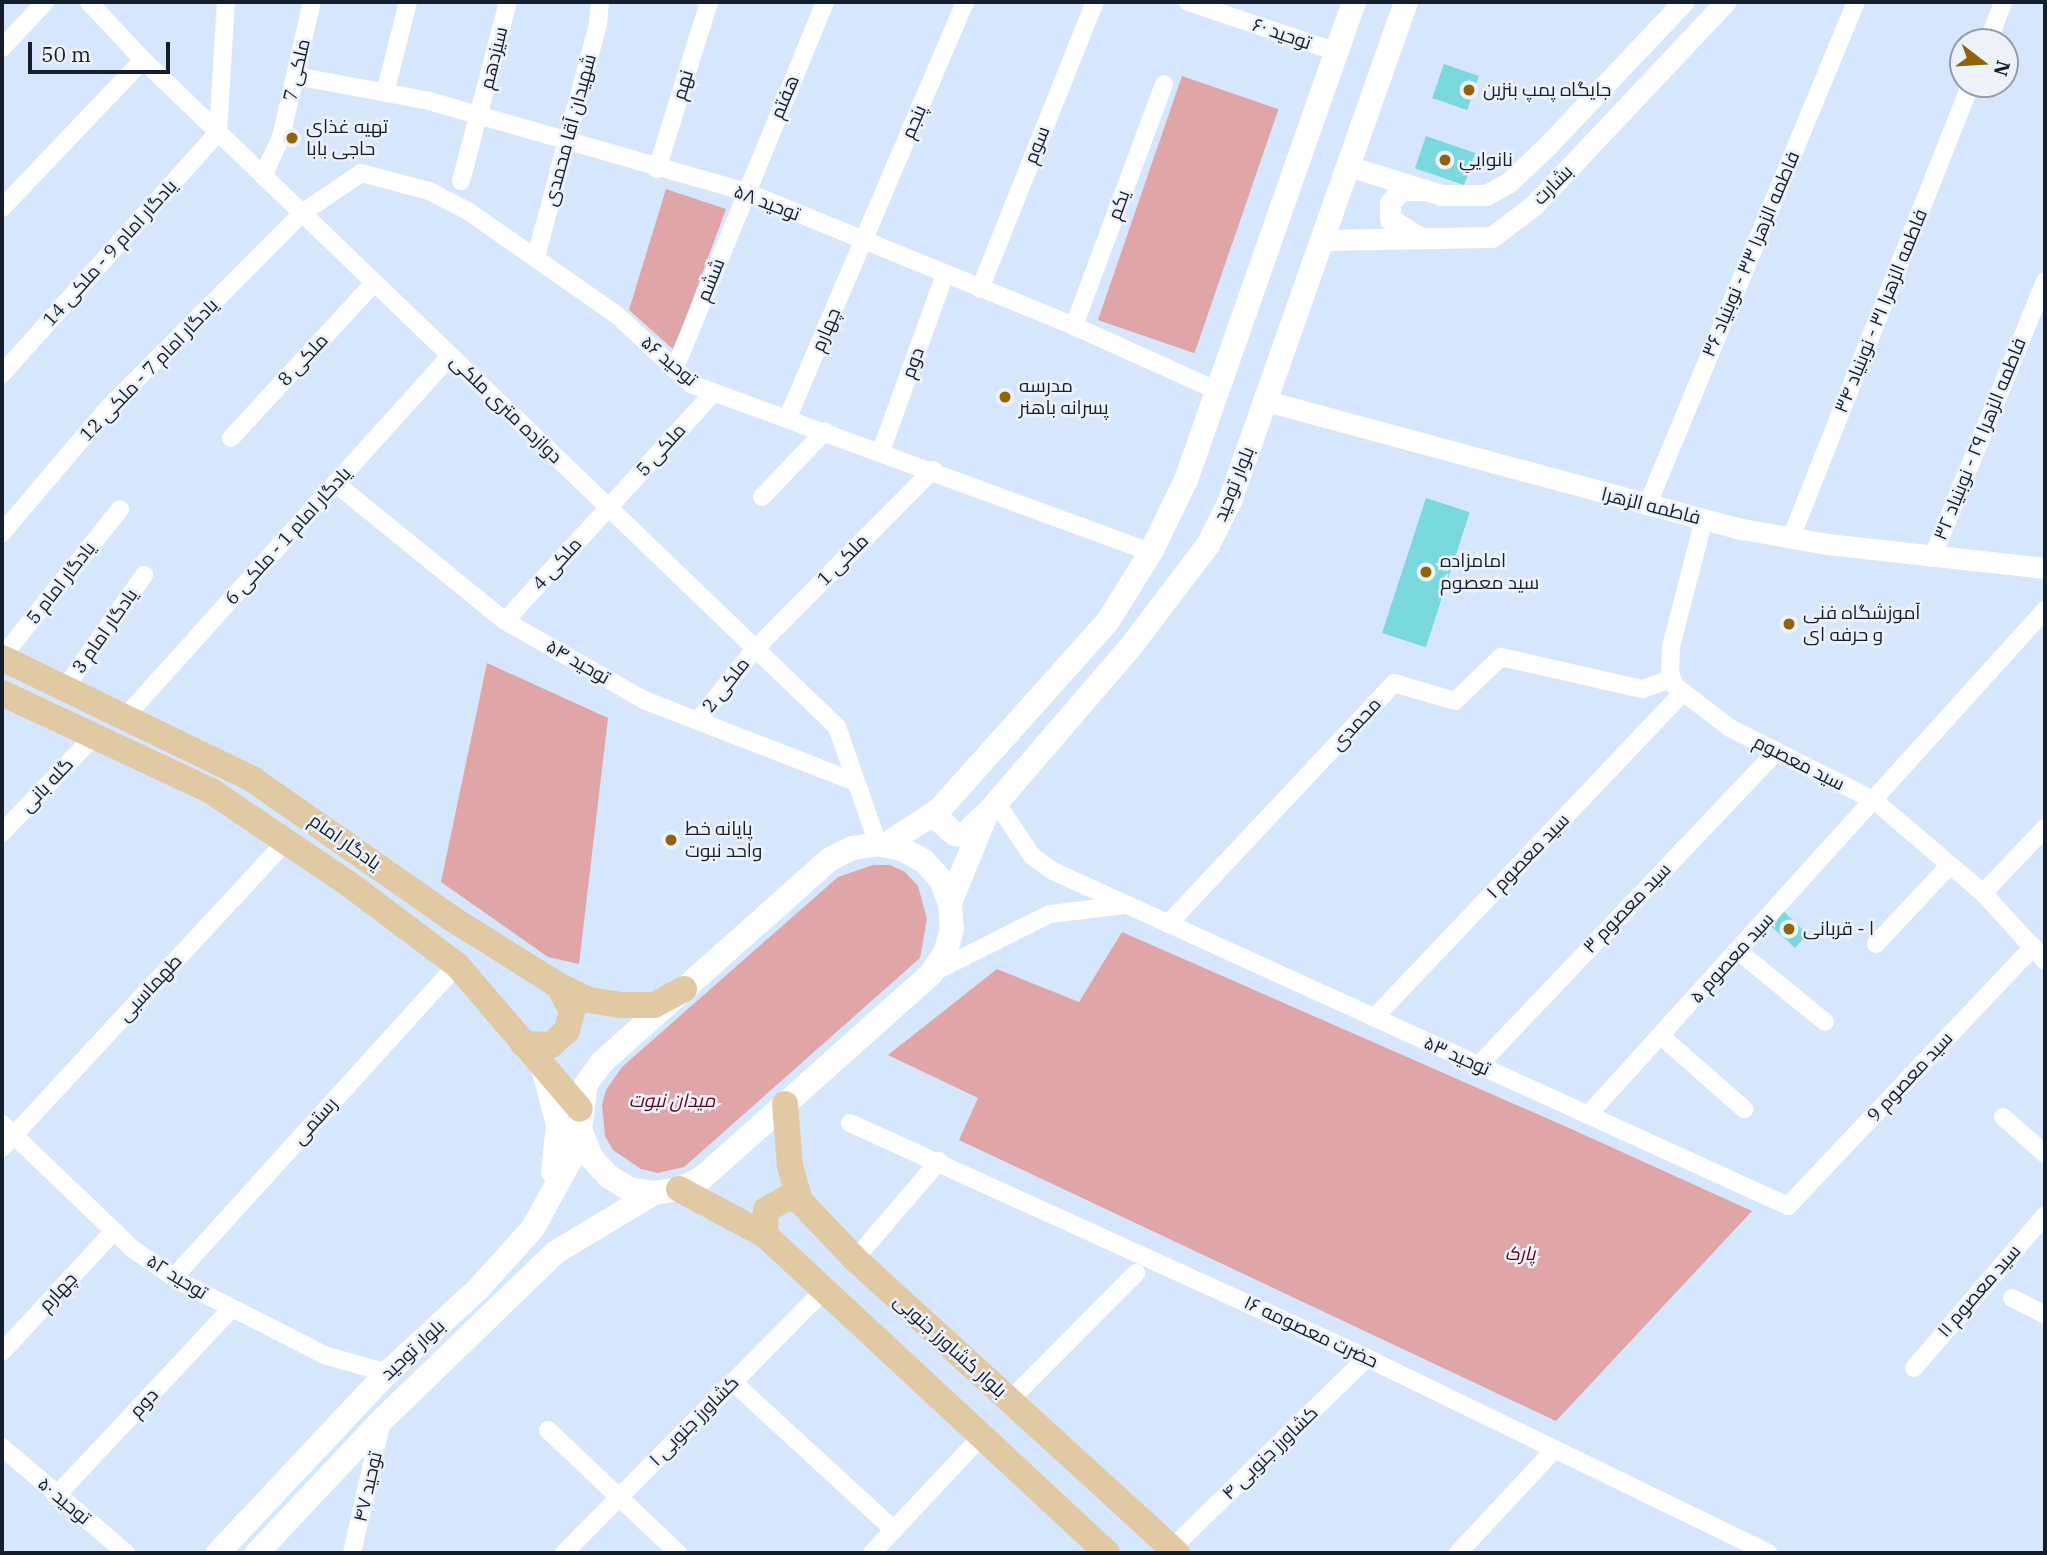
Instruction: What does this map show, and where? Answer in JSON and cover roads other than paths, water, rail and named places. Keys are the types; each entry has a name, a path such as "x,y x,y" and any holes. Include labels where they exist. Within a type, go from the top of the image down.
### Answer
{"main road":[{"path":"1107,1553 984,1435 765,1235 667,1191 629,1189 608,1176 591,1157 580,1119 586,1084 601,1063 830,859 853,848 881,845 939,810 1108,621 1151,552 1186,480 1354,2"},
{"name":"بلوار توحید","path":"950,903 991,809 1132,645 1208,545 1230,501 1406,2"},
{"name":"یادگار امام","path":"2,657 251,779 503,953 558,985 589,1000 622,1005 654,1005 684,989"},
{"name":"یادگار امام","path":"2,692 211,791 287,839 457,965 491,999 580,1119"},
{"path":"939,810 940,821 955,834 964,835 991,809"},
{"path":"667,1191 702,1178 931,974 945,953 952,929 950,903 941,880 924,861 881,845"},
{"path":"523,1044 551,1045 567,1030 572,1011 558,985"},
{"path":"517,1246 547,1191 558,1141 556,1109 541,1064"},
{"name":"بلوار کشاورز جنوبی","path":"785,1104 790,1166 800,1201 855,1259 1175,1551"},
{"name":"بلوار توحید","path":"218,1553 387,1373 479,1288 517,1246 544,1212 580,1119"},
{"name":"بلوار توحید","path":"257,1553 383,1419 556,1252 667,1191"},
{"path":"765,1235 762,1222 775,1201 800,1201"}],"street":[{"path":"2,48 45,2"},
{"name":"دوازده متری ملکی","path":"89,2 143,60 837,727 855,782 881,845"},
{"path":"218,132 226,2"},
{"name":"ملکی 7","path":"263,176 281,137 312,2"},
{"path":"385,93 408,2"},
{"name":"سیزدهم","path":"461,181 508,2"},
{"name":"شهیدان آقا محمدی","path":"536,257 568,142 600,2"},
{"name":"نهم","path":"657,169 709,2"},
{"name":"هفتم","path":"746,192 825,2"},
{"name":"پنجم","path":"863,242 965,2"},
{"name":"سوم","path":"980,289 1095,2"},
{"name":"توحید ۶۰","path":"1188,2 1337,52"},
{"name":"بشارت","path":"1348,166 1424,191 1477,198 1508,183 1682,2"},
{"name":"بشارت","path":"1322,240 1492,237 1565,173 1725,2"},
{"name":"فاطمه الزهرا ۳۳ - نوبنیاد ۳۶","path":"1647,506 1856,2"},
{"path":"1994,28 2004,2"},
{"path":"3,205 143,60"},
{"name":"توحید ۵۸","path":"296,76 479,114 657,169 746,192 1074,326 1218,391"},
{"name":"یکم","path":"1074,326 1164,84"},
{"name":"فاطمه الزهرا ۳۱ - نوبنیاد ۳۴","path":"1791,538 1965,98"},
{"name":"یادگار امام 9 - ملکی 14","path":"2,374 218,132"},
{"name":"توحید ۵۶","path":"302,213 361,173 429,191 468,211 618,316 691,384 788,417 1151,552"},
{"path":"1419,237 1390,219 1390,204 1401,190 1424,191"},
{"name":"ششم","path":"675,368 746,192"},
{"name":"یادگار امام 7 - ملکی 12","path":"2,533 107,409 302,213"},
{"name":"چهارم","path":"788,417 863,242"},
{"name":"دوم","path":"881,451 945,274"},
{"name":"فاطمه الزهرا ۲۹ - نوبنیاد ۳۲","path":"1931,558 2045,281"},
{"name":"ملکی 8","path":"231,438 374,283"},
{"name":"یادگار امام 1 - ملکی 6","path":"126,716 450,356"},
{"name":"ملکی 5","path":"608,507 713,393"},
{"name":"فاطمه الزهرا","path":"1266,401 1647,506 1791,538 1931,558 2045,568"},
{"path":"762,497 825,431"},
{"name":"ملکی 1","path":"754,650 933,470"},
{"name":"توحید ۵۴","path":"335,483 505,621 644,700 699,719 855,782"},
{"name":"ملکی 4","path":"505,621 608,507"},
{"name":"یادگار امام 5","path":"2,657 120,509"},
{"path":"1677,686 1672,639 1704,519"},
{"name":"یادگار امام 3","path":"65,688 144,575"},
{"name":"سید معصوم ۵","path":"1588,1115 1875,802 2045,610"},
{"name":"ملکی 2","path":"699,719 754,650"},
{"name":"محمدی","path":"1168,925 1394,683 1455,701 1501,657 1642,689 1677,686"},
{"name":"سید معصوم","path":"1677,686 1730,728 1875,802 1983,893 2045,961"},
{"name":"سید معصوم ۱","path":"1374,1018 1677,686"},
{"name":"گله بانی","path":"2,832 93,737"},
{"name":"سید معصوم ۳","path":"1478,1066 1777,751"},
{"name":"توحید ۵۳","path":"991,809 1032,856 1126,905 1788,1206"},
{"path":"1983,893 2045,828"},
{"name":"طهماسبی","path":"6,1136 287,839"},
{"path":"1876,944 1950,865"},
{"path":"931,974 1050,914 1126,905"},
{"name":"سید معصوم 9","path":"1788,1206 2033,947"},
{"path":"1738,951 1825,1022"},
{"name":"رستمی","path":"174,1277 457,965"},
{"path":"1661,1036 1744,1109"},
{"path":"2003,1117 2045,1154"},
{"name":"حضرت معصومه ۱۶","path":"850,1123 939,1161 1367,1358 1756,1551"},
{"name":"توحید ۵۲","path":"6,1136 114,1231 174,1277 324,1355 387,1373"},
{"path":"855,1259 939,1161"},
{"name":"سید معصوم ۱۱","path":"1914,1367 2045,1215"},
{"name":"چهارم","path":"2,1352 114,1231"},
{"path":"1010,1400 1136,1273"},
{"name":"کشاورز جنوبی ۱","path":"564,1553 825,1289"},
{"path":"2012,1298 2045,1315"},
{"name":"دوم","path":"57,1496 231,1309"},
{"name":"کشاورز جنوبی ۴","path":"1175,1551 1367,1358"},
{"path":"733,1382 894,1530"},
{"name":"توحید ۴۷","path":"352,1553 383,1419"},
{"path":"548,1430 678,1553"},
{"path":"872,1553 984,1435"},
{"name":"توحید ۵۰","path":"2,1447 126,1553"},
{"path":"1458,1553 1554,1450"}],"place":[{"name":"جایگاه پمپ بنزین","path":"1469,90"},
{"name":"تهیه غذای حاجی بابا","path":"292,138"},
{"name":"نانواییِ","path":"1445,160"},
{"name":"مدرسه پسرانه باهنر","path":"1005,397"},
{"name":"امامزاده سید معصوم","path":"1426,572"},
{"name":"آموزشگاه فنی و حرفه ای","path":"1789,624"},
{"name":"پایانه خط واحد نبوت","path":"671,840"},
{"name":"ا - قربانی","path":"1789,929"}],"park label":[{"name":"میدان نبوت","path":"672,1101"},
{"name":"پارک","path":"1520,1254"}]}
